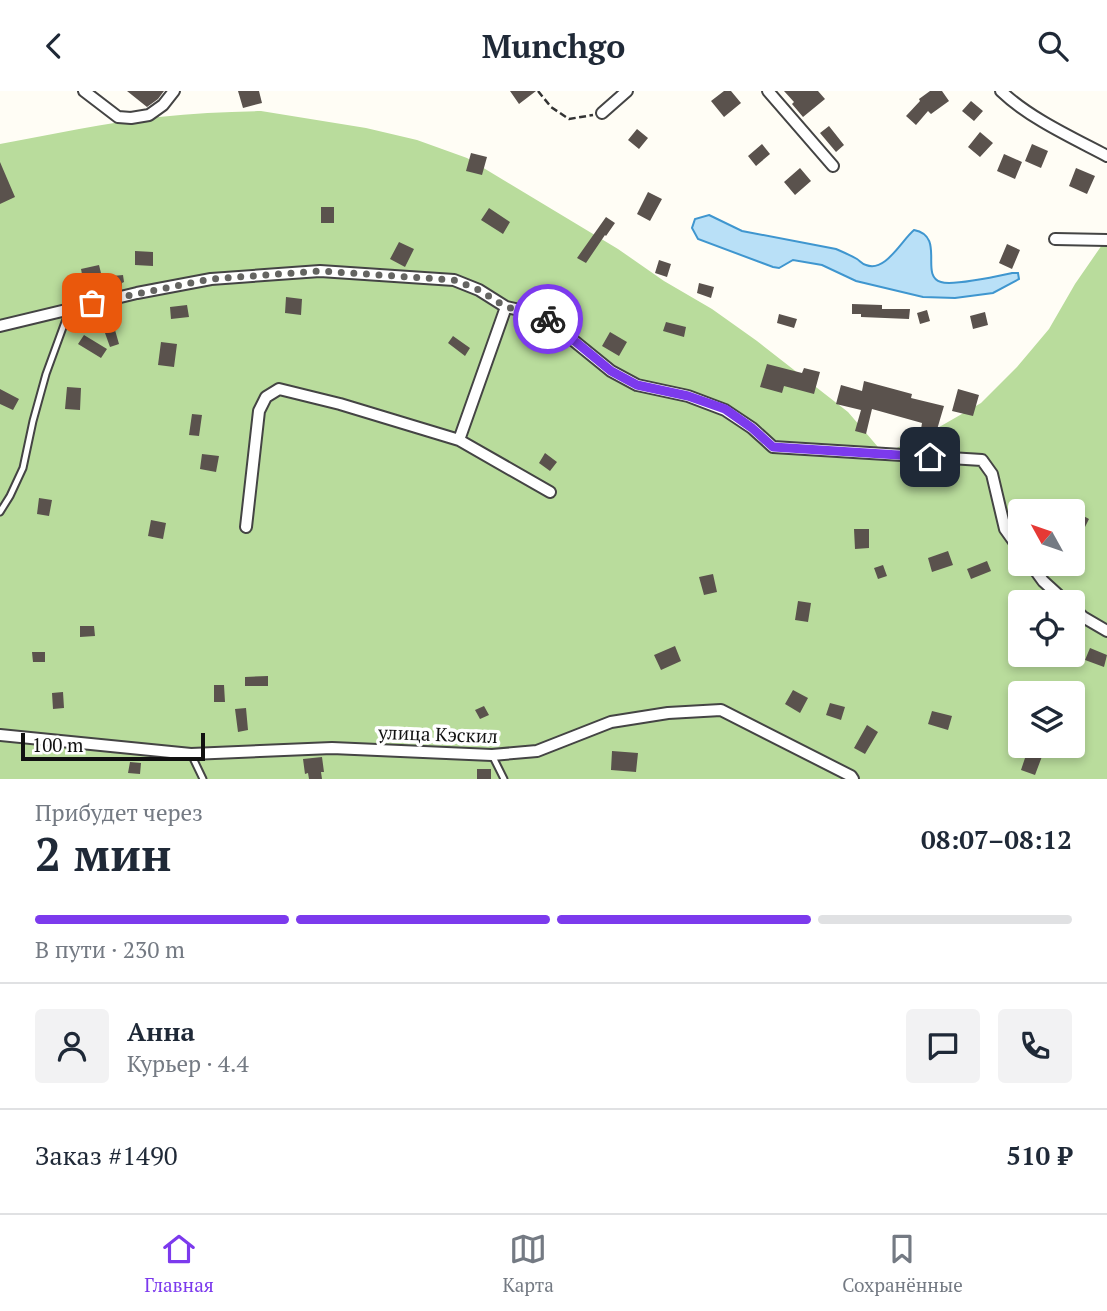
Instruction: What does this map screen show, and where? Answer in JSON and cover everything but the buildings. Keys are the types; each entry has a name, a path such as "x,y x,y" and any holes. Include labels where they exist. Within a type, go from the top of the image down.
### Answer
{"street":[{"path":"84,91 118,117 131,118 149,115 163,105 174,91"},
{"path":"603,113 627,91"},
{"path":"768,91 833,166"},
{"path":"1001,91 1048,124 1107,156"},
{"path":"1055,239 1107,240"},
{"path":"0,326 137,293 211,279 320,271 454,280 479,290 506,307 542,315 611,371 637,385 688,396 725,409 773,447 982,460 992,474 1008,533"},
{"path":"460,440 506,307"},
{"path":"246,527 259,411 267,397 279,389 340,404 460,440 550,492"},
{"path":"1039,576 1052,590"},
{"path":"1085,618 1107,631"},
{"name":"улица Кэскил","path":"0,735 191,754 332,748 492,755 537,751 611,722 668,713 721,710 853,779"}],"lane":[{"path":"0,512 23,468 46,374 69,309"},
{"path":"191,754 203,779"},
{"path":"492,755 504,779"}],"path":[{"path":"538,91 551,107 569,119 603,113"}],"green space":[{"path":"261,111 366,128 417,140 467,158 712,309 848,412 884,454 981,403 1017,367 1049,329 1075,284 1107,240 1107,779 0,779 0,144 139,119"}],"water":[{"path":"709,215 742,231 836,249 865,265 873,266 892,255 914,230 929,240 932,272 941,282 965,282 1012,273 1018,273 1019,279 993,293 955,298 923,297 856,281 822,265 793,260 779,268 773,267 698,239 692,228 695,219"}],"way so far":[{"path":"92,303 211,279 320,271 454,280 479,290 506,307 542,315 548,319"}],"route":[{"path":"548,319 611,371 637,385 688,396 725,409 773,447 930,457"}]}
